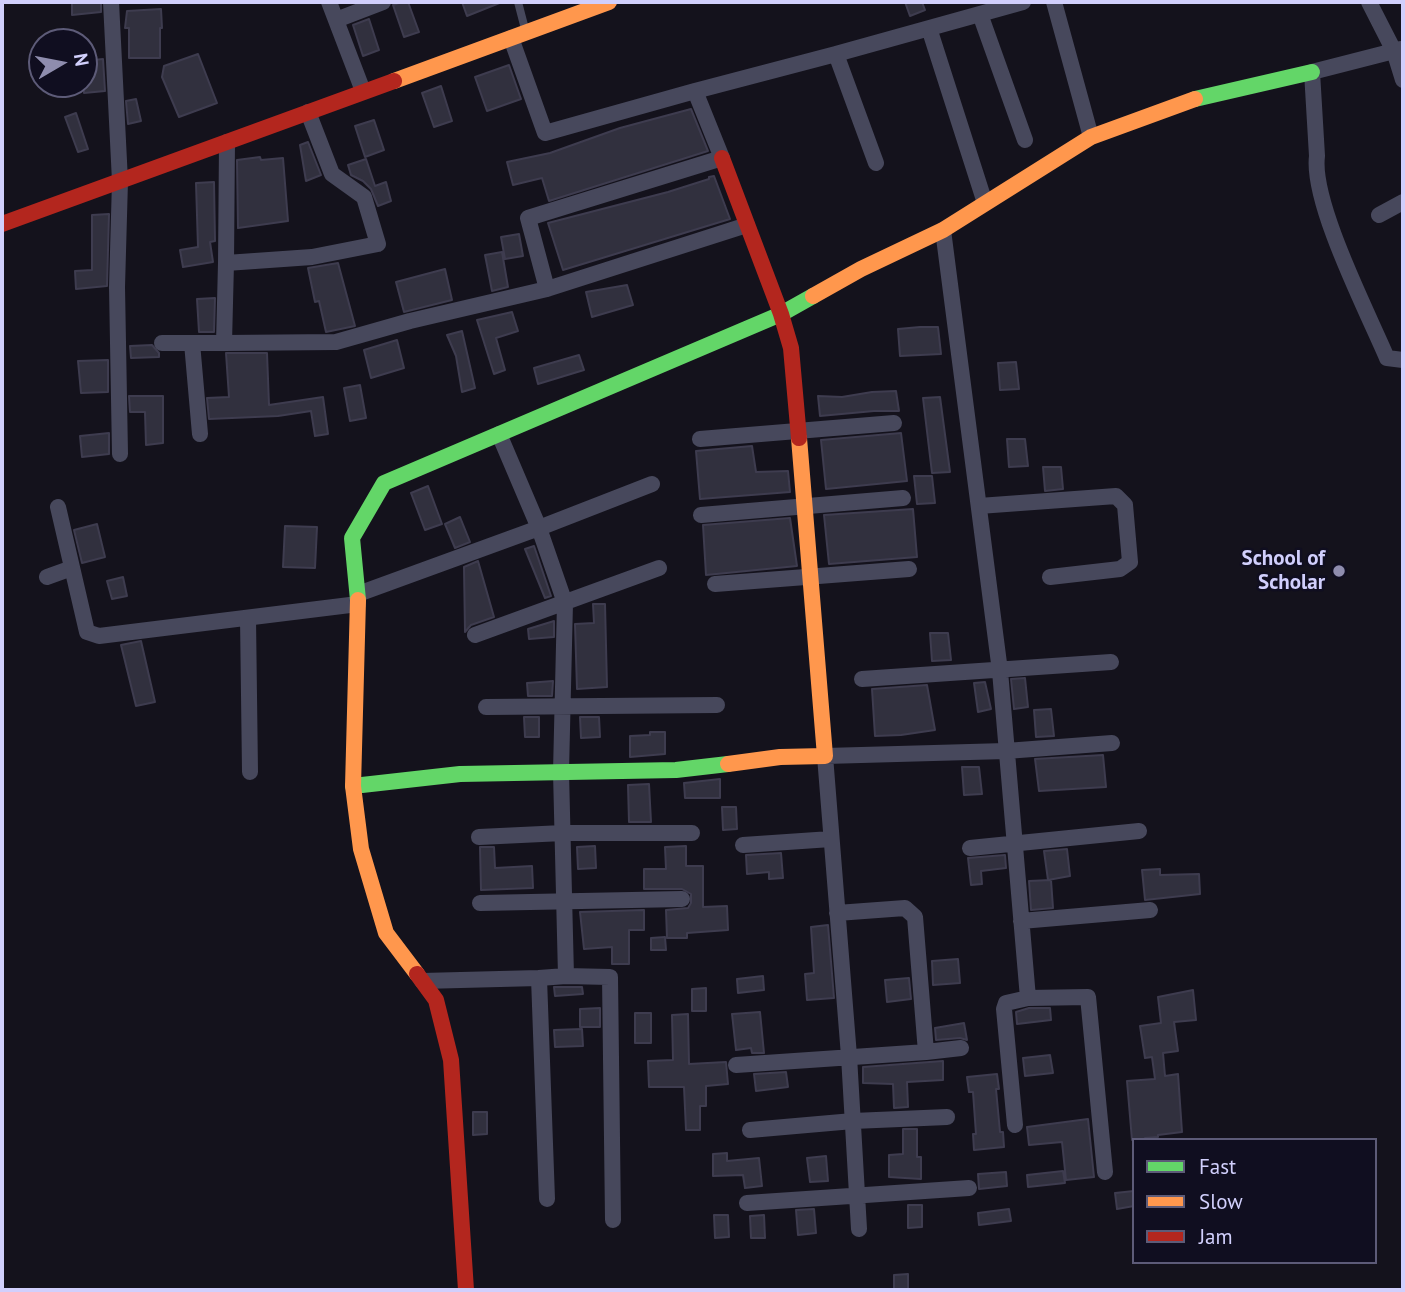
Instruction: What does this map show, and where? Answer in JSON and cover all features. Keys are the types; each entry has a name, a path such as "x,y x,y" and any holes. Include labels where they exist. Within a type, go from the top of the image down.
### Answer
{"street":[{"path":"111,2 120,181 117,287 120,454"},
{"path":"329,2 363,91"},
{"path":"336,20 383,2"},
{"path":"2,224 609,2"},
{"path":"518,35 545,134 1023,2"},
{"path":"1054,2 1091,137"},
{"path":"1369,2 1399,50 1403,80"},
{"path":"980,14 1025,140"},
{"path":"929,28 985,203"},
{"path":"466,1290 451,1060 436,1000 386,933 361,849 353,786 358,599 352,538 384,483 781,314 861,269 943,230 1091,137 1191,100 1399,50"},
{"path":"836,54 876,163"},
{"path":"1312,72 1316,129 1315,170 1329,223 1387,358 1403,360"},
{"path":"695,91 781,314 791,348 812,577 849,1056 859,1229"},
{"path":"226,263 312,257 378,244 364,197 332,174 308,112"},
{"path":"225,343 227,142"},
{"path":"547,289 528,218 722,158"},
{"path":"1379,215 1403,202"},
{"path":"162,343 336,342 410,321 547,289 747,225"},
{"path":"943,230 1000,671 1028,998"},
{"path":"192,343 200,433"},
{"path":"699,439 894,423"},
{"path":"499,434 539,527 565,603 561,772 566,976"},
{"path":"58,507 87,632 99,636 248,618 358,599 652,484"},
{"path":"978,506 1116,496 1125,505 1130,562 1120,569 1050,577"},
{"path":"701,514 903,498"},
{"path":"47,576 72,568"},
{"path":"475,635 659,568"},
{"path":"715,584 909,569"},
{"path":"248,618 250,772"},
{"path":"862,679 1111,662"},
{"path":"486,707 718,705"},
{"path":"353,786 460,774 676,770 780,757 1006,751 1112,743"},
{"path":"970,848 1139,831"},
{"path":"479,836 563,833 692,834"},
{"path":"743,845 831,839"},
{"path":"480,903 682,899"},
{"path":"837,913 905,908 915,916 926,1052"},
{"path":"1021,921 1150,910"},
{"path":"422,981 610,977 613,1220"},
{"path":"539,978 547,1199"},
{"path":"1014,1125 1004,1009 1006,1003 1028,998 1088,997 1105,1172"},
{"path":"736,1065 961,1048"},
{"path":"750,1130 947,1116"},
{"path":"747,1203 969,1188"}],"lane":[{"path":"518,2 518,35"}],"building":[{"path":"72,2 101,2 101,12 72,15"},
{"path":"408,2 419,32 404,37 393,5"},
{"path":"462,2 502,2 467,16"},
{"path":"905,2 922,2 925,10 910,16"},
{"path":"161,9 160,58 129,58 129,28 125,28 127,11"},
{"path":"369,19 379,50 363,56 353,25"},
{"path":"198,54 217,103 179,117 162,77 164,66"},
{"path":"103,59 105,91 98,92 98,60"},
{"path":"509,65 521,99 487,111 475,77"},
{"path":"441,86 452,121 434,127 422,93"},
{"path":"136,99 141,121 128,124 126,101"},
{"path":"691,109 708,151 549,201 542,178 513,185 507,162 550,153 620,128"},
{"path":"76,113 88,149 78,152 65,117"},
{"path":"374,120 384,150 365,157 355,126"},
{"path":"308,142 321,175 306,181 300,145"},
{"path":"260,157 261,160 283,158 288,221 238,228 237,160"},
{"path":"366,159 375,186 386,182 391,201 378,206 371,189 351,175 348,165"},
{"path":"714,176 730,219 563,270 548,223 668,192"},
{"path":"214,182 215,241 210,242 213,262 183,267 180,250 198,247 196,183"},
{"path":"109,214 107,286 76,289 75,271 92,270 92,215"},
{"path":"519,234 523,256 505,259 501,237"},
{"path":"502,252 508,287 492,291 485,255"},
{"path":"338,263 355,326 326,332 319,301 315,302 308,268"},
{"path":"445,269 452,300 404,312 396,282"},
{"path":"627,285 633,305 592,317 586,292"},
{"path":"215,298 214,332 199,332 197,299"},
{"path":"512,312 518,331 496,338 505,370 494,374 477,320"},
{"path":"938,327 941,354 900,356 898,329"},
{"path":"462,331 475,388 462,392 456,356 447,335"},
{"path":"397,340 404,368 371,378 364,350"},
{"path":"152,345 159,357 131,358 130,346"},
{"path":"226,353 267,353 269,405 323,397 328,434 315,436 311,411 278,416 209,419 207,398 229,397"},
{"path":"579,355 584,370 538,384 534,368"},
{"path":"108,360 108,392 81,393 78,361"},
{"path":"1016,362 1019,389 1000,390 998,363"},
{"path":"360,385 366,418 350,421 344,388"},
{"path":"896,391 899,411 820,416 818,396 842,397"},
{"path":"129,396 163,396 163,443 146,445 145,412 130,412"},
{"path":"940,397 950,472 932,473 923,398"},
{"path":"109,433 109,454 82,457 80,436"},
{"path":"901,433 907,481 826,489 821,440"},
{"path":"1007,439 1025,439 1028,466 1009,467"},
{"path":"752,446 756,472 788,471 790,492 700,499 696,451"},
{"path":"1043,467 1061,467 1063,489 1045,491"},
{"path":"914,476 932,476 935,503 917,504"},
{"path":"428,486 442,524 425,530 411,493"},
{"path":"913,509 917,557 829,564 824,515"},
{"path":"460,517 470,542 455,548 445,524"},
{"path":"790,518 797,566 706,575 703,525"},
{"path":"97,524 105,557 82,563 74,530"},
{"path":"285,526 317,527 315,568 283,567"},
{"path":"534,546 551,596 545,598 525,549"},
{"path":"478,561 494,617 471,625 465,632 464,567"},
{"path":"123,577 127,596 112,599 107,581"},
{"path":"593,604 605,604 607,687 577,689 575,624 594,623"},
{"path":"554,621 554,637 529,639 528,629"},
{"path":"930,633 948,633 951,660 932,661"},
{"path":"141,641 155,702 136,706 121,645"},
{"path":"1025,678 1028,707 1014,709 1011,679"},
{"path":"553,681 552,696 528,696 527,683"},
{"path":"985,682 991,709 978,712 974,683"},
{"path":"927,685 935,730 875,736 872,689"},
{"path":"1051,709 1054,736 1036,737 1034,710"},
{"path":"524,717 539,717 539,737 525,737"},
{"path":"580,717 599,717 600,737 581,738"},
{"path":"650,732 665,732 665,754 630,757 630,736 650,735"},
{"path":"1103,755 1106,787 1039,791 1035,759"},
{"path":"962,767 979,767 982,794 964,795"},
{"path":"720,779 720,798 685,798 684,783"},
{"path":"649,784 651,822 629,822 628,785"},
{"path":"722,807 736,807 737,829 723,830"},
{"path":"595,846 596,868 578,869 577,847"},
{"path":"686,846 686,866 703,866 703,907 727,906 728,930 687,933 687,938 667,938 666,910 688,908 691,894 682,889 644,889 644,869 666,869 665,847"},
{"path":"480,847 494,847 495,868 532,866 533,888 481,890"},
{"path":"1067,849 1070,876 1048,880 1044,851"},
{"path":"781,853 783,878 769,879 769,872 747,874 746,855"},
{"path":"1005,855 1006,868 981,871 982,884 971,885 968,858"},
{"path":"1160,869 1160,875 1199,874 1200,894 1145,900 1142,870"},
{"path":"1051,880 1053,908 1031,910 1029,881"},
{"path":"644,910 644,930 629,930 629,964 612,964 612,947 584,949 580,912"},
{"path":"828,925 834,998 807,1000 805,974 814,973 811,927"},
{"path":"665,937 666,950 651,950 651,938"},
{"path":"958,959 960,983 933,985 932,961"},
{"path":"763,976 764,990 738,993 737,979"},
{"path":"909,978 911,999 887,1002 885,980"},
{"path":"554,987 582,987 583,994 555,996"},
{"path":"706,988 706,1011 692,1011 692,989"},
{"path":"1193,990 1196,1020 1174,1022 1178,1051 1163,1053 1165,1076 1178,1074 1182,1132 1132,1140 1127,1081 1155,1079 1152,1057 1145,1058 1140,1026 1161,1023 1158,997"},
{"path":"600,1008 600,1027 580,1027 580,1009"},
{"path":"1029,1008 1050,1008 1051,1020 1017,1024 1016,1012"},
{"path":"760,1012 764,1053 752,1053 751,1048 736,1050 732,1014"},
{"path":"635,1013 651,1013 651,1043 635,1043"},
{"path":"688,1014 689,1064 726,1062 728,1084 706,1086 706,1106 700,1106 700,1130 686,1130 684,1087 649,1087 648,1061 673,1060 672,1015"},
{"path":"964,1023 967,1040 936,1040 935,1028"},
{"path":"582,1029 583,1046 555,1047 554,1030"},
{"path":"1050,1055 1053,1073 1025,1076 1023,1058"},
{"path":"943,1061 943,1080 907,1082 908,1107 894,1108 893,1084 863,1083 863,1067"},
{"path":"786,1072 788,1087 756,1091 754,1074"},
{"path":"997,1074 1000,1132 1003,1132 1004,1147 974,1150 973,1134 976,1134 973,1092 969,1092 967,1077"},
{"path":"473,1112 487,1112 487,1134 473,1135"},
{"path":"1088,1119 1094,1177 1066,1180 1062,1142 1029,1145 1027,1127"},
{"path":"903,1129 917,1129 917,1157 921,1157 921,1179 889,1177 889,1155 903,1154"},
{"path":"727,1153 727,1161 759,1158 762,1186 745,1188 743,1175 713,1176 713,1154"},
{"path":"826,1156 828,1181 810,1182 807,1158"},
{"path":"1063,1171 1065,1183 1028,1187 1027,1175"},
{"path":"1006,1172 1007,1186 979,1189 978,1174"},
{"path":"1132,1191 1132,1206 1117,1209 1115,1193"},
{"path":"908,1205 922,1205 922,1227 908,1228"},
{"path":"814,1209 816,1233 798,1235 796,1210"},
{"path":"1009,1209 1011,1221 979,1225 978,1213"},
{"path":"714,1215 728,1215 729,1237 715,1238"},
{"path":"764,1215 765,1238 751,1238 750,1216"},
{"path":"908,1274 908,1290 894,1290 894,1275"}],"traffic: fast":[{"path":"1195,99 1312,72"},
{"path":"358,600 352,538 384,483 781,314 813,296"},
{"path":"353,786 460,774 676,770 728,764"}],"traffic: slow":[{"path":"394,81 609,2"},
{"path":"813,296 861,269 943,230 1091,137 1195,99"},
{"path":"728,764 780,757 825,756 799,438"},
{"path":"358,600 353,786 361,849 386,933 417,974"}],"traffic: jam":[{"path":"2,224 394,81"},
{"path":"722,158 781,314 791,348 799,438"},
{"path":"417,974 436,1000 451,1060 466,1290"}],"place":[{"name":"School of Scholar","path":"1339,571"}]}
